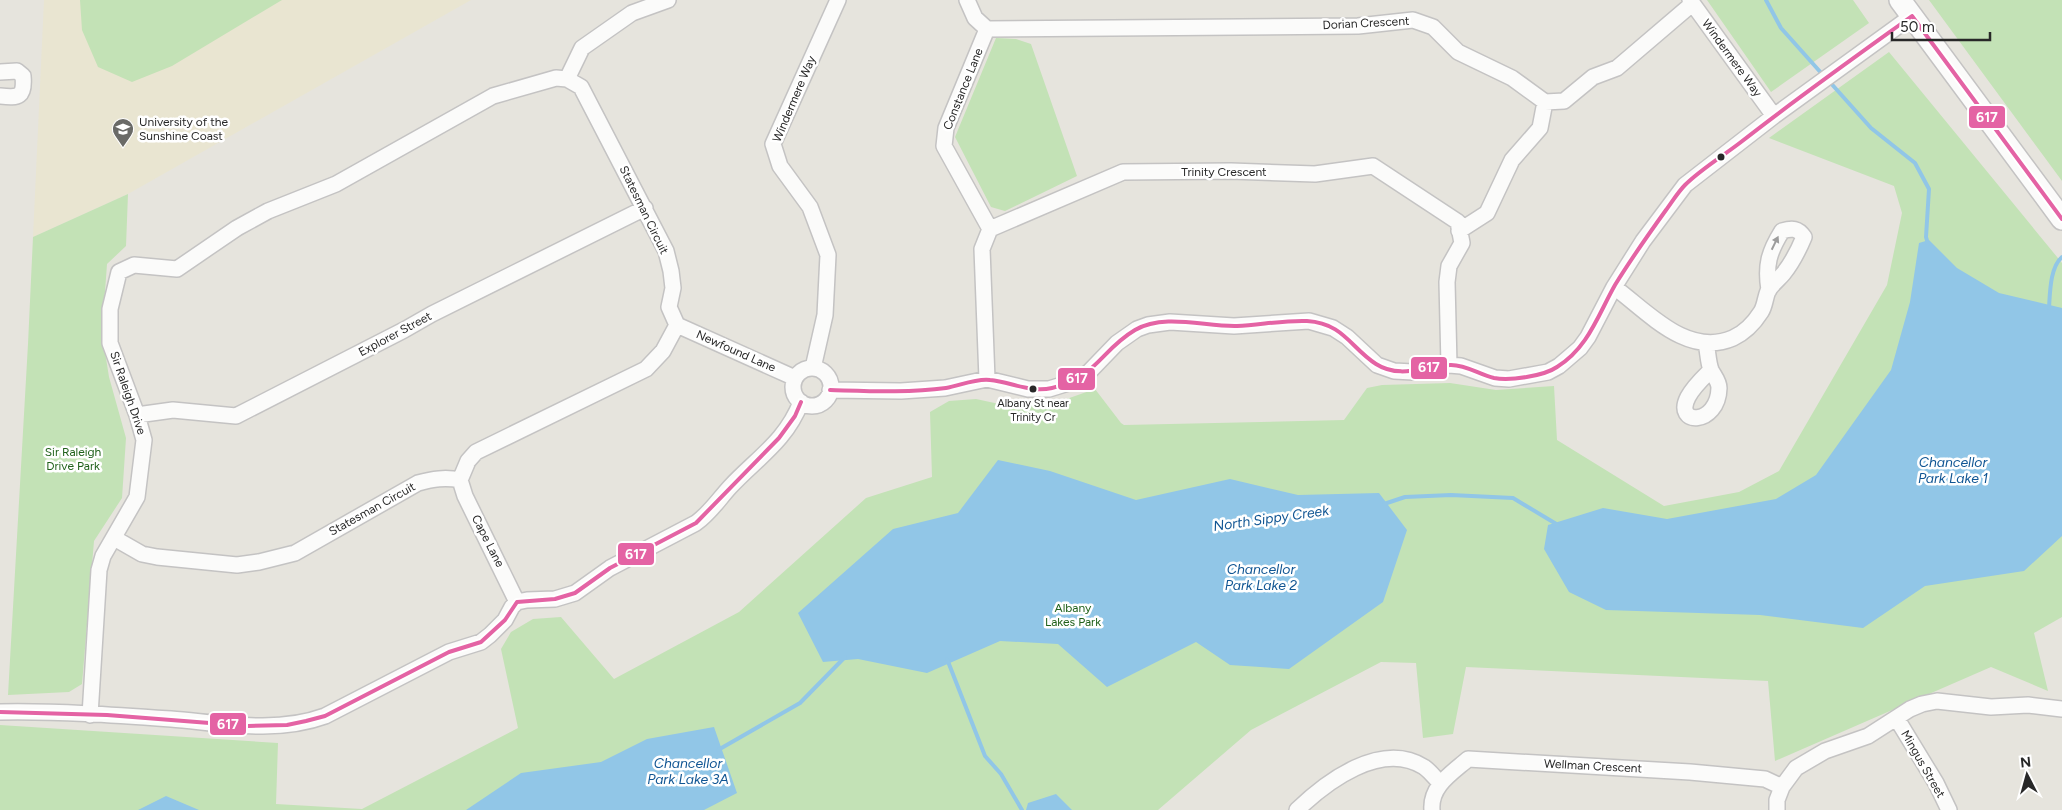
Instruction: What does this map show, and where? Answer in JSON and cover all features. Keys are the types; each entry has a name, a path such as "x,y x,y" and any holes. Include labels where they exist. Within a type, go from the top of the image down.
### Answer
{"main road":[{"path":"1906,8 2062,219"}],"street":[{"path":"568,80 582,48 632,13 668,0"},
{"name":"Windermere Way","path":"813,368 825,315 828,255 810,208 780,166 773,144 838,0"},
{"path":"967,0 975,18 987,29"},
{"path":"1449,365 1447,282 1449,266 1462,243 1459,230 1487,213 1512,160 1540,128 1545,102 1564,101 1593,77 1618,68 1691,2"},
{"name":"Windermere Way","path":"1691,2 1774,116"},
{"path":"830,390 900,392 945,388 987,379 1009,386 1037,390 1062,386 1075,381 1089,372 1117,343 1137,329 1148,325 1170,322 1234,326 1309,321 1333,328 1347,337 1378,365 1386,368 1413,372 1449,365 1461,366 1495,378 1509,379 1548,372 1559,366 1580,348 1588,337 1614,287 1643,241 1685,185 1834,72 1906,8"},
{"name":"Dorian Crescent","path":"987,29 1358,26 1413,20 1433,27 1458,52 1512,78 1545,102"},
{"name":"Constance Lane","path":"987,29 946,128 944,146 990,228"},
{"path":"0,72 17,71 23,76 24,83 20,95 14,97 0,96"},
{"name":"Sir Raleigh Drive","path":"90,715 99,570 103,556 137,498 144,440 137,415 110,343 110,308 119,272 134,266 177,268 260,215 336,184 493,96 556,78 568,80"},
{"name":"Statesman Circuit","path":"568,80 581,87 666,251 670,264 673,288 669,307 677,324"},
{"name":"Trinity Crescent","path":"990,228 1123,172 1231,171 1315,174 1374,166 1458,222 1459,230"},
{"name":"Explorer Street","path":"137,415 174,410 236,416 432,314 645,208"},
{"path":"987,379 982,249 990,228"},
{"path":"1614,287 1672,332 1690,340 1706,343 1723,342 1740,335 1762,311 1768,290"},
{"path":"460,480 468,460 476,452 646,369 663,351 677,324"},
{"name":"Newfound Lane","path":"677,324 795,378"},
{"path":"1706,343 1711,370"},
{"path":"813,368 820,370 828,376 830,383 827,398 813,406 801,402 793,391 795,378 803,370 813,368"},
{"path":"0,712 90,715 279,726 305,723 325,716 448,652 481,642 505,620 517,602 555,599 575,593 604,571 696,524 706,516 730,487 778,441 794,419 801,402"},
{"name":"Statesman Circuit","path":"114,538 142,554 237,565 294,553 418,483 433,479 449,478 460,480"},
{"name":"Cape Lane","path":"460,480 465,496 517,602"},
{"path":"1777,810 1777,800 1782,787 1796,768 1825,752 1868,736 1922,704 1937,701 1991,707 2028,704 2062,709"},
{"name":"Mingus Street","path":"1896,719 1936,782 1949,810"},
{"path":"1297,810 1329,783 1352,769 1373,761 1397,759 1414,762 1425,767 1440,783"},
{"name":"Wellman Crescent","path":"1432,810 1431,800 1440,783 1468,759 1747,777 1765,779 1782,787"}],"shaded area":[{"name":"University of the Sunshine Coast","path":"44,0 471,0 128,194 33,237"}],"green space":[{"path":"80,0 282,0 172,66 132,82 98,67 82,30"},
{"path":"1707,0 1853,0 1869,23 1771,92"},
{"path":"1929,0 2062,0 2062,181"},
{"path":"996,38 1016,39 1031,44 1077,176 1005,211 991,207 955,137"},
{"name":"Albany Lakes Park","path":"1889,52 2062,263 2062,617 2034,633 2048,691 1991,667 1775,761 1768,681 1466,667 1453,734 1423,738 1416,663 1381,662 1251,730 1158,810 0,810 0,725 278,743 276,804 362,809 518,728 501,649 511,632 533,619 561,617 614,679 739,612 866,498 932,477 930,412 949,401 976,399 1013,407 1058,402 1095,389 1124,425 1344,420 1367,388 1382,385 1450,383 1496,390 1554,386 1557,440 1664,506 1739,492 1779,471 1887,285 1902,213 1894,186 1769,138"},
{"name":"Sir Raleigh Drive Park","path":"128,194 126,246 107,264 102,333 109,377 126,438 122,498 94,541 82,684 69,692 8,695 33,237"}],"water":[{"name":"Chancellor Park Lake 1","path":"1929,240 1957,268 1999,293 2062,308 2062,536 2024,571 1925,586 1863,628 1760,615 1606,610 1569,592 1544,549 1548,525 1603,508 1667,519 1776,499 1816,475 1891,370 1910,302 1919,243"},
{"name":"Chancellor Park Lake 2","path":"998,460 1050,471 1136,500 1230,479 1298,495 1379,493 1407,530 1383,602 1289,669 1230,665 1196,642 1107,687 1058,644 1000,641 927,673 858,659 823,662 798,613 893,529 958,513"},
{"name":"Chancellor Park Lake 3A","path":"714,727 737,793 704,810 466,810 521,773 601,762 647,739"},
{"path":"1056,794 1072,810 1026,810 1028,803"},
{"path":"166,796 199,810 138,810"}],"waterway":[{"path":"1766,0 1781,28 1823,75"},
{"path":"1828,80 1871,128 1915,163 1929,189 1926,237 1928,244"},
{"name":"North Sippy Creek","path":"2049,308 2053,274 2058,261 2062,257"},
{"name":"North Sippy Creek","path":"1384,504 1405,497 1451,495 1513,498 1558,525"},
{"name":"North Sippy Creek","path":"718,750 800,703 845,657"},
{"path":"947,659 985,756 1001,774 1022,810"}],"transit line":[{"name":"617","path":"1912,16 2062,219"},
{"name":"617","path":"830,390 917,391 946,388 985,380 1036,389 1052,388 1079,378 1089,371 1123,338 1135,330 1159,322 1237,326 1307,321 1329,326 1338,331 1367,358 1385,369 1404,371 1457,365 1489,377 1501,379 1527,377 1544,373 1568,359 1584,341 1627,266 1675,197 1691,179 1912,16"},
{"name":"617","path":"0,712 107,715 248,726 287,725 325,716 449,652 481,642 505,620 517,602 555,599 575,593 610,568 696,523 779,438 795,416 801,402"}],"place":[{"name":"University of the Sunshine Coast","path":"123,148"},
{"name":"Albany St near Trinity Cr","path":"1033,389"}]}
